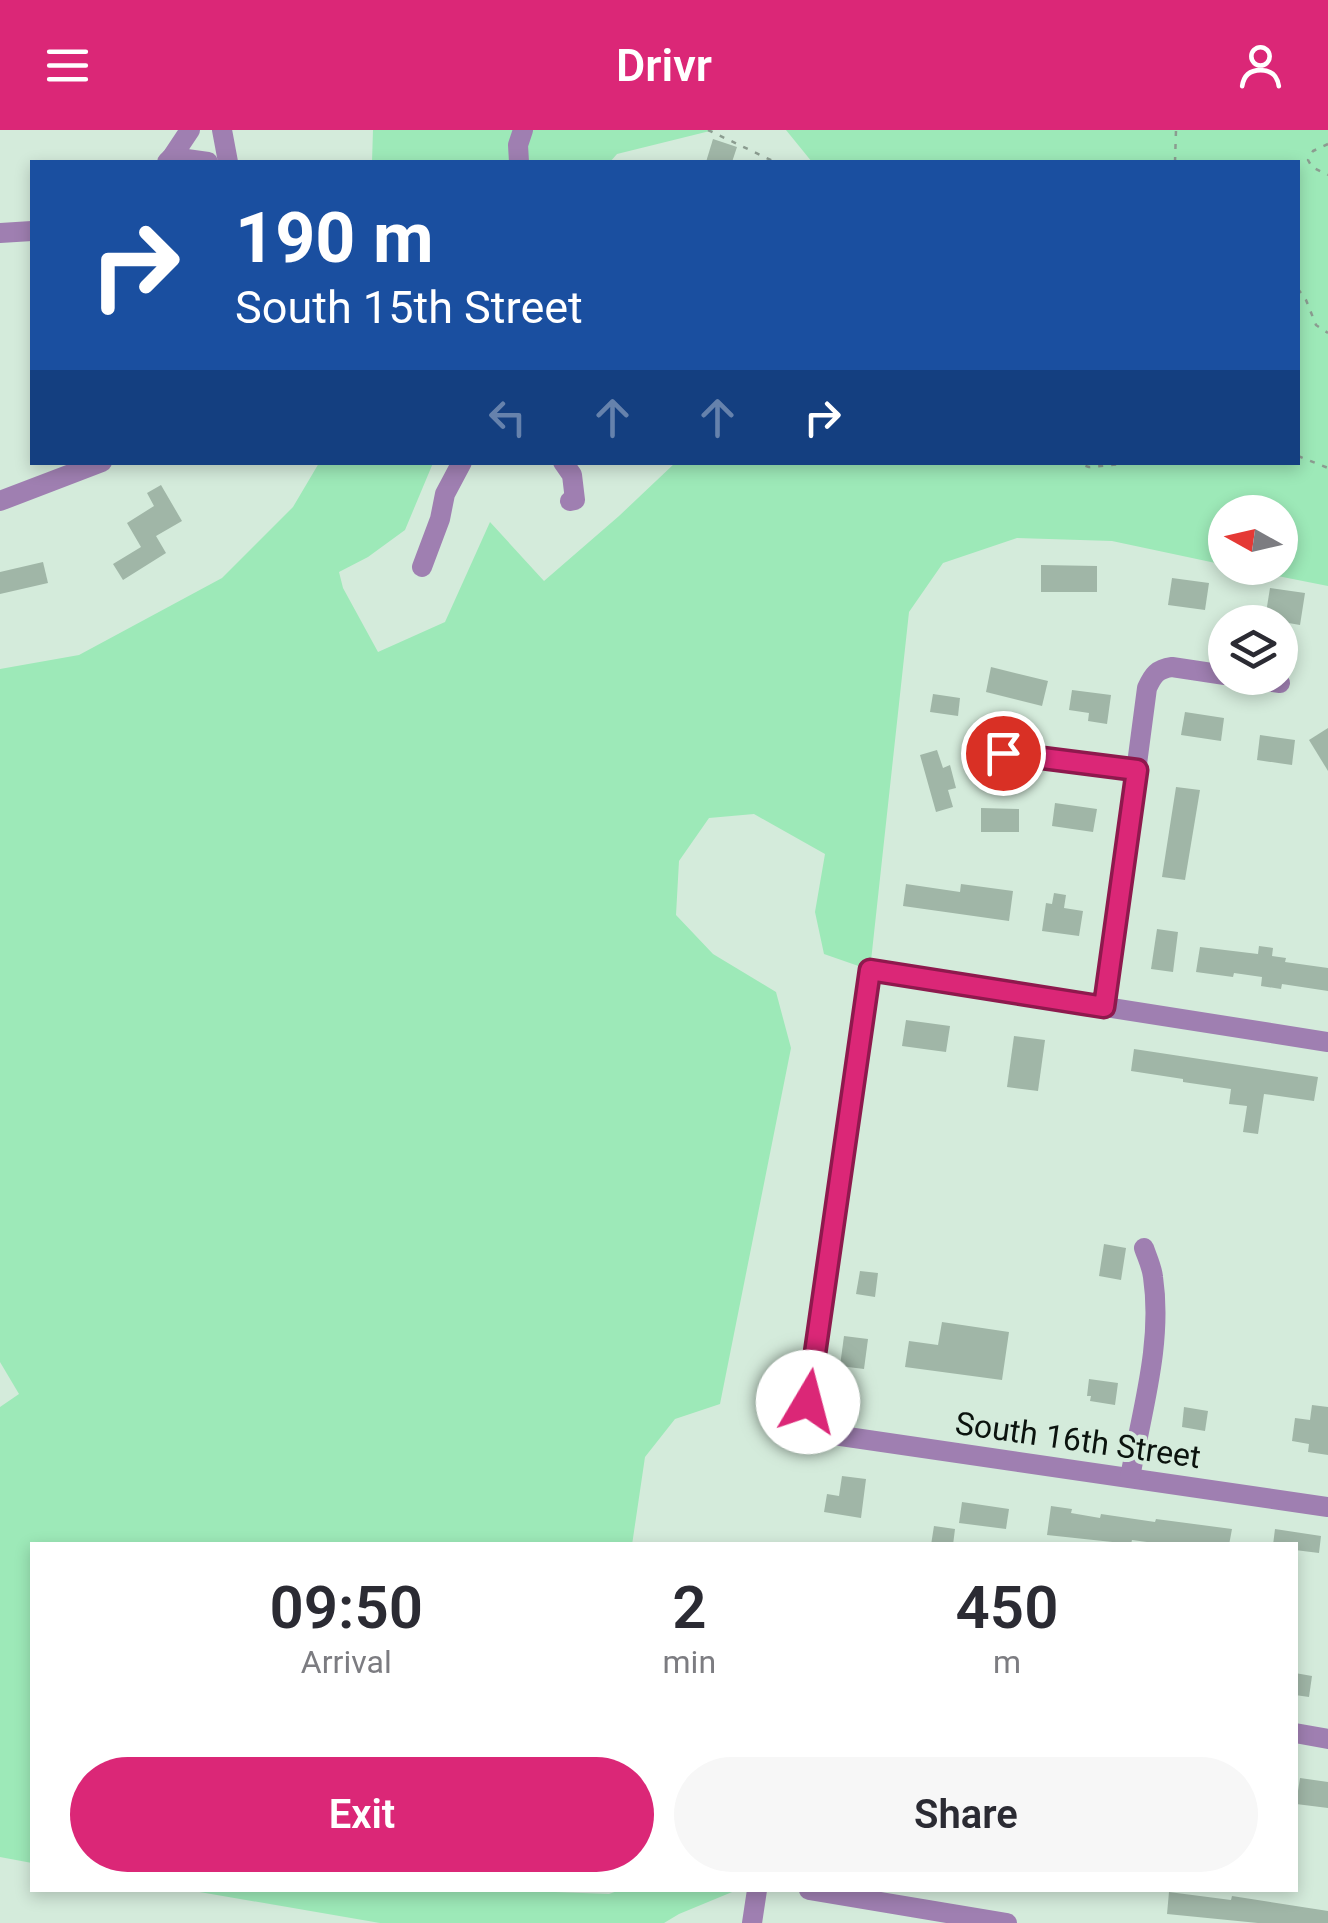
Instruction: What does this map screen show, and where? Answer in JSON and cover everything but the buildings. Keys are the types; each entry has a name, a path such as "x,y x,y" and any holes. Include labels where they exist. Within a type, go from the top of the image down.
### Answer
{"street":[{"path":"170,160 190,130"},
{"path":"222,130 228,160"},
{"path":"519,160 518,144 523,130"},
{"path":"0,233 30,231"},
{"path":"0,501 94,465"},
{"path":"422,567 440,519 444,494 460,465"},
{"path":"565,465 572,475 576,500 570,501"},
{"path":"1208,672 1164,668 1154,674 1146,688 1104,1007 1328,1042"},
{"path":"1003,753 1137,770"},
{"name":"South 16th Street","path":"1104,1007 870,970 808,1402 812,1416 834,1435 1328,1507"},
{"path":"1130,1478 1152,1359 1156,1314 1153,1274 1144,1248"},
{"path":"1298,1734 1328,1738"},
{"path":"752,1923 756,1892"},
{"path":"819,1892 947,1918 1007,1923"}],"path":[{"path":"708,130 771,160"},
{"path":"1175,160 1176,130"},
{"path":"1328,144 1312,151 1308,160 1328,175"},
{"path":"1300,291 1316,324 1328,333"},
{"path":"1300,457 1328,468"},
{"path":"1082,465 1111,465"}],"green space":[{"path":"373,130 714,130 617,154 612,160 372,160"},
{"path":"786,130 1328,130 1328,586 1298,580 1298,495 1208,495 1208,561 1112,541 1017,538 943,563 909,612 870,970 824,954 815,912 825,854 754,814 709,818 679,861 676,915 713,954 776,992 791,1048 720,1404 675,1419 645,1457 632,1542 30,1542 30,1863 0,1857 0,1407 19,1394 0,1362 0,669 79,655 222,578 293,507 318,465 432,465 405,530 339,572 343,588 378,652 445,622 490,522 544,581 673,465 1300,465 1300,160 810,160"},
{"path":"200,1892 732,1892 664,1923 380,1923"}],"route":[{"path":"808,1402 870,970 1104,1007 1137,770 1003,753"}]}
